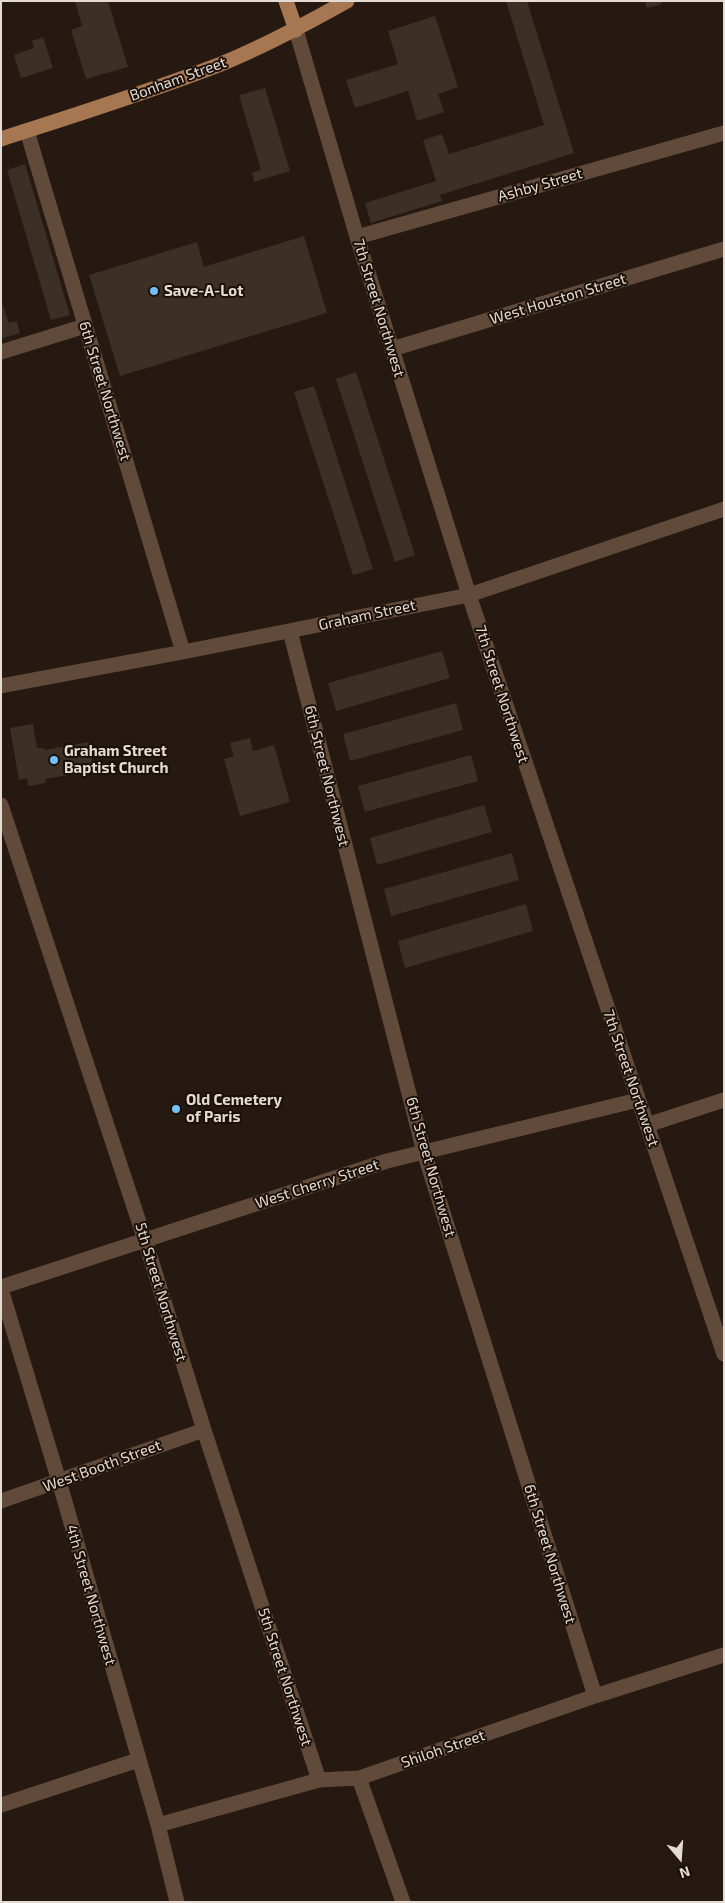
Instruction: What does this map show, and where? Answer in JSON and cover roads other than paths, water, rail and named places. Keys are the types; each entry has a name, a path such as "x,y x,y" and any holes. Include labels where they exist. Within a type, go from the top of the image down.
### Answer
{"main road":[{"path":"286,1 296,30"},
{"name":"Bonham Street","path":"1,139 222,63 296,30 348,1"}],"street":[{"name":"7th Street Northwest","path":"296,30 356,237 469,595 724,1354"},
{"name":"6th Street Northwest","path":"27,131 183,652"},
{"name":"Ashby Street","path":"356,237 724,132"},
{"name":"West Houston Street","path":"392,350 724,249"},
{"path":"1,352 85,326"},
{"name":"Graham Street","path":"1,686 469,595 724,509"},
{"name":"6th Street Northwest","path":"290,631 424,1152 595,1696"},
{"name":"5th Street Northwest","path":"1,805 319,1780"},
{"name":"West Cherry Street","path":"1,1288 388,1161 638,1100"},
{"path":"646,1125 724,1100"},
{"name":"4th Street Northwest","path":"1,1288 59,1481 158,1825 177,1902"},
{"name":"West Booth Street","path":"1,1501 204,1430"},
{"name":"Shiloh Street","path":"158,1825 319,1780 359,1778 595,1696 724,1656"},
{"path":"1,1805 138,1760"},
{"path":"359,1778 403,1902"}],"place":[{"name":"Save-A-Lot","path":"154,291"},
{"name":"Graham Street Baptist Church","path":"54,760"},
{"name":"Old Cemetery of Paris","path":"176,1109"}]}
